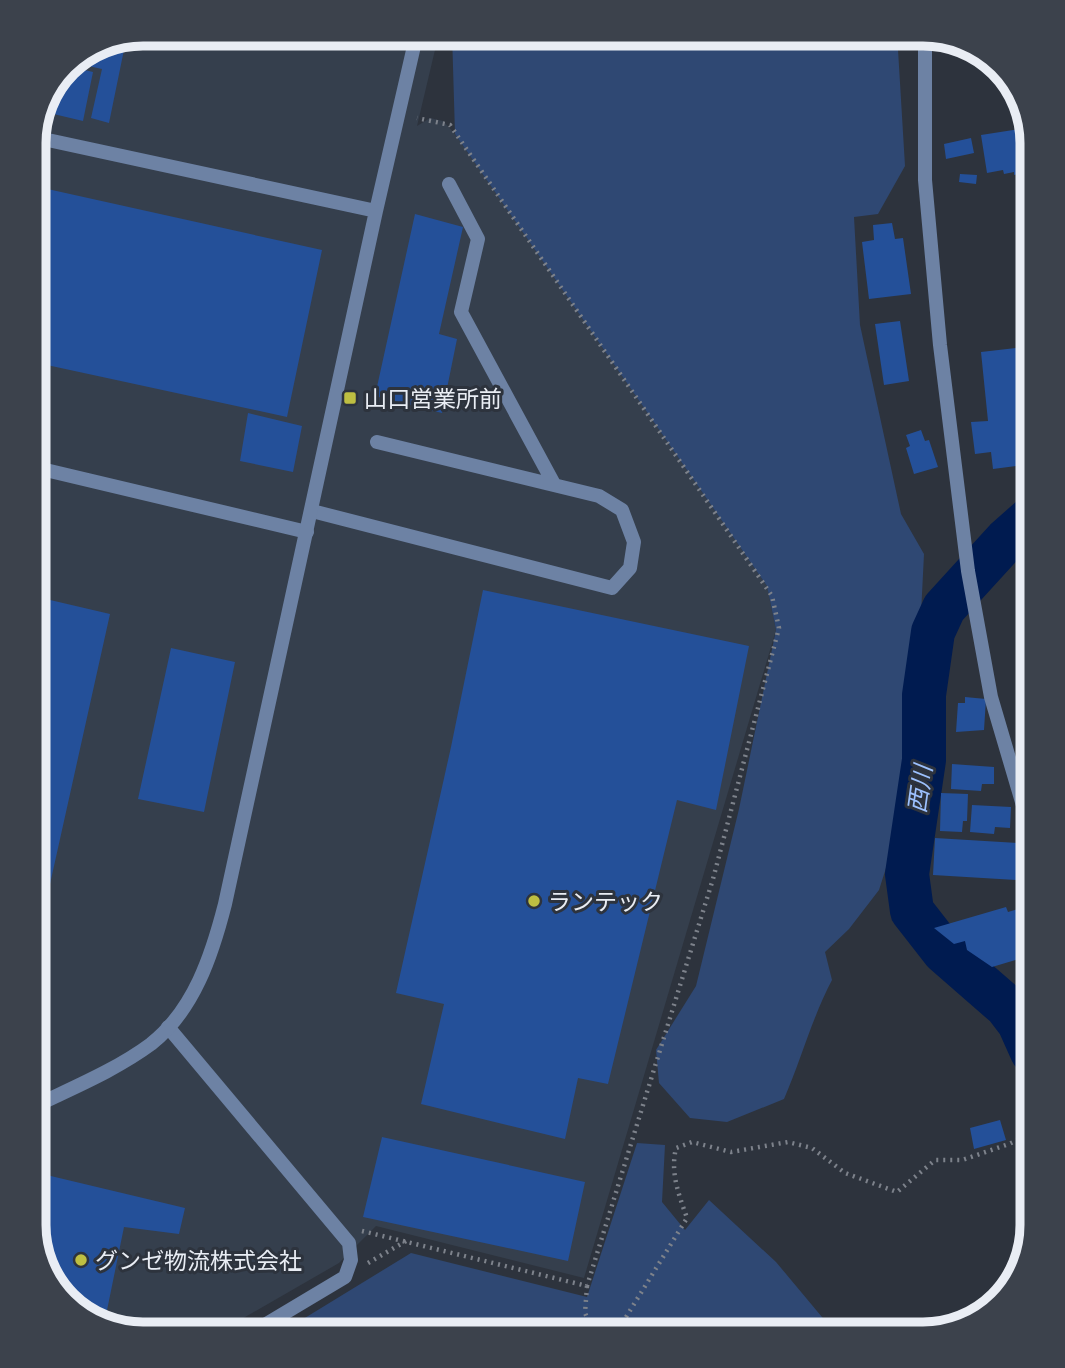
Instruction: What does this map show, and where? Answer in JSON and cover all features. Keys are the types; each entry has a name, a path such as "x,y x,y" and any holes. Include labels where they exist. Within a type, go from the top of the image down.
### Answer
{"street":[{"path":"46,1100 152,1043 189,1000 204,973 216,938 414,46"},
{"path":"925,46 925,180 940,345 968,571 991,697 1020,795"},
{"path":"46,140 376,211"},
{"path":"449,184 478,239 461,312 554,485"},
{"path":"312,511 612,588 630,568 634,542 622,510 599,496 377,442"},
{"path":"46,470 307,532"},
{"path":"168,1027 349,1244 351,1260 345,1277 270,1322"}],"path":[{"path":"417,118 450,125 772,596 779,628 713,879 587,1286 585,1313 589,1322"},
{"path":"623,1322 687,1218 676,1188 673,1160 676,1148 692,1142 731,1152 788,1142 812,1148 845,1173 897,1192 935,1160 962,1160 1020,1139"},
{"path":"334,1226 406,1240 587,1286"},
{"path":"345,1277 406,1240"}],"shaded area":[{"path":"436,46 417,126 430,118 443,121 455,134 767,586 776,630 584,1278 376,1226 339,1263 237,1322 130,1322 89,1306 70,1289 56,1268 46,1238 46,137 49,118 66,84 94,59 124,47"},
{"path":"452,46 898,46 905,166 878,214 854,217 860,325 901,514 924,554 920,634 908,683 906,758 900,824 879,890 849,929 825,952 832,980 818,1009 784,1099 727,1122 690,1118 659,1083 656,1050 696,986 739,809 776,630 767,586 455,134"},
{"path":"637,1143 665,1145 662,1202 685,1230 709,1200 776,1262 826,1322 298,1322 411,1253 587,1297"}],"building":[{"path":"125,47 109,123 91,118 102,69 85,65"},
{"path":"80,69 93,72 83,121 51,113 66,84"},
{"path":"1019,129 1020,174 1004,174 1003,170 987,173 981,135"},
{"path":"971,138 974,153 946,159 944,144"},
{"path":"960,174 977,175 976,184 959,182"},
{"path":"46,189 322,250 287,417 46,365"},
{"path":"415,214 463,227 439,334 457,339 442,413 375,396"},
{"path":"892,223 895,239 903,238 911,294 869,299 862,242 874,240 873,225"},
{"path":"900,321 909,381 884,385 875,324"},
{"path":"1020,347 1020,466 993,469 991,452 975,454 971,422 988,421 981,352"},
{"path":"248,413 302,426 293,472 240,461"},
{"path":"921,430 925,441 929,440 938,467 914,474 906,448 910,446 906,435"},
{"name":"ランテック","path":"483,590 749,646 716,810 677,800 608,1084 578,1078 565,1139 421,1104 444,1004 396,993"},
{"path":"46,599 110,614 46,902"},
{"path":"171,648 235,662 204,812 138,799"},
{"path":"965,697 986,699 984,730 956,732 958,703 965,703"},
{"path":"952,764 994,767 994,784 982,784 981,791 951,789"},
{"path":"941,793 968,794 967,821 963,821 962,832 940,831"},
{"path":"972,805 1011,807 1010,828 995,827 994,834 970,832"},
{"path":"935,838 1018,843 1016,880 933,875"},
{"path":"1006,907 1008,912 1020,908 1020,959 992,967 967,950 965,941 954,944 934,928"},
{"path":"1000,1120 1006,1140 974,1149 970,1128"},
{"path":"382,1137 585,1182 568,1261 363,1217"},
{"name":"グンゼ物流株式会社","path":"46,1175 185,1208 179,1234 124,1227 106,1314 79,1298 56,1268 46,1238"}],"waterway":[{"name":"西川","path":"1020,528 944,608 933,632 924,695 924,760 907,874 912,911 944,952 1006,1006 1020,1025"}],"place":[{"name":"山口営業所前","path":"350,398"},
{"name":"ランテック","path":"534,901"},
{"name":"グンゼ物流株式会社","path":"81,1260"}]}
